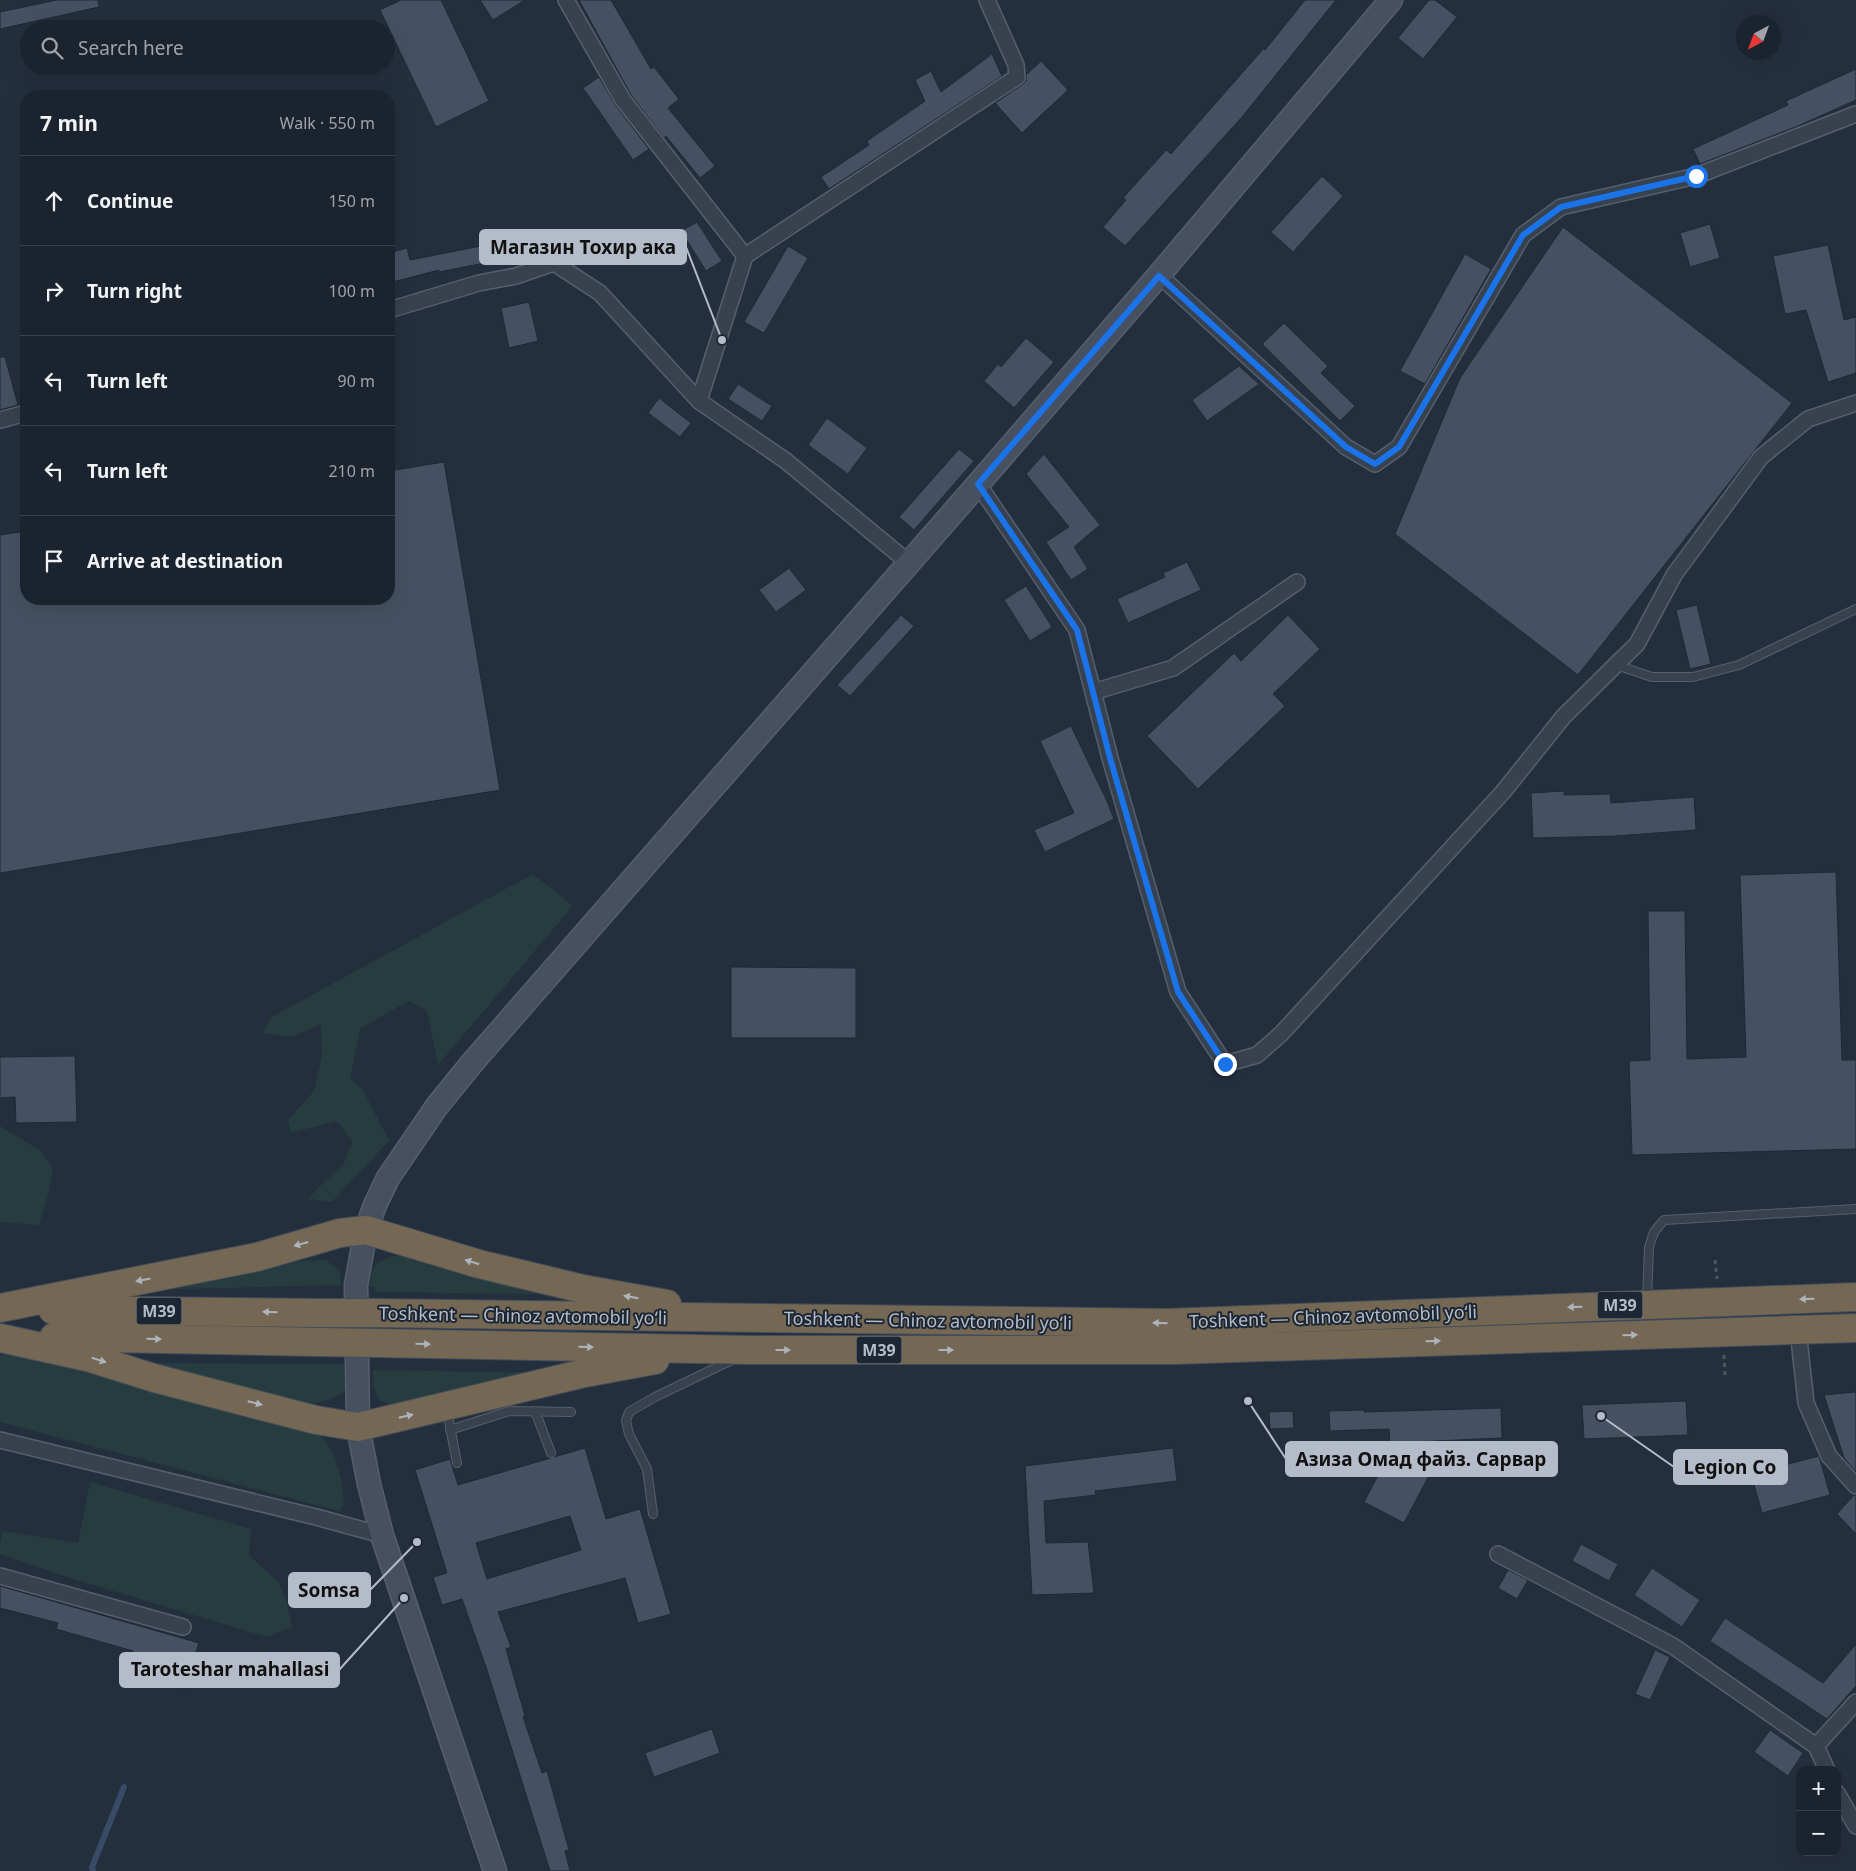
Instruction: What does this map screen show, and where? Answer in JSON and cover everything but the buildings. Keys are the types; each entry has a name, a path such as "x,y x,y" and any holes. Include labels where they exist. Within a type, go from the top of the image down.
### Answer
{"highway":[{"path":"0,1309 257,1257 353,1232 583,1289 748,1318"},
{"name":"Toshkent — Chinoz avtomobil yoʻli","path":"0,1309 1168,1323 1856,1297"},
{"name":"Toshkent — Chinoz avtomobil yoʻli","path":"0,1337 751,1350 1175,1350 1856,1328"},
{"path":"0,1337 87,1356 154,1378 316,1420 358,1427 448,1418 507,1401 585,1373 676,1356 751,1350"}],"main road":[{"path":"495,1871 382,1535 369,1484 358,1427 356,1285 353,1232 374,1205 388,1178 437,1106 472,1063 1159,276 1391,0"}],"street":[{"path":"566,0 623,100 745,256"},
{"path":"699,401 745,256 1017,77 1016,65 987,0"},
{"path":"1159,276 1346,447 1375,464 1399,447 1523,235 1561,207 1696,176 1856,114"},
{"path":"395,308 479,283 516,276 554,263 600,293 699,401 786,461 909,563"},
{"path":"978,484 1077,630 1118,786 1178,992 1225,1064 1257,1055 1281,1034 1503,792 1564,716 1637,644 1674,575 1761,457 1808,419 1856,403"},
{"path":"0,420 20,415"},
{"path":"1093,692 1173,668 1296,582"},
{"path":"1798,1330 1806,1403 1829,1456 1856,1486"},
{"path":"0,1440 316,1517 382,1535"},
{"path":"1498,1554 1673,1646 1816,1746 1825,1766"},
{"path":"0,1576 183,1627"},
{"path":"1816,1746 1856,1702"},
{"path":"1841,1800 1856,1826"}],"lane":[{"path":"1616,665 1652,677 1693,677 1739,665 1856,609"},
{"path":"1647,1304 1649,1247 1654,1232 1664,1220 1856,1209"},
{"path":"652,1514 647,1470 626,1421 630,1412 655,1397 712,1371 751,1350"},
{"path":"507,1401 535,1411 571,1412"},
{"path":"535,1411 551,1453"},
{"path":"448,1418 457,1463"}],"green space":[{"path":"533,874 573,906 438,1065 427,1010 408,1001 360,1029 350,1079 363,1090 389,1141 332,1202 307,1199 344,1163 352,1141 337,1121 291,1133 288,1120 314,1091 322,1055 321,1024 292,1037 263,1033 270,1018"},
{"path":"0,1126 41,1151 53,1169 39,1225 0,1222"},
{"path":"401,1255 537,1294 376,1292 374,1287 369,1286 374,1267 382,1260"},
{"path":"326,1260 340,1271 341,1285 143,1290 297,1261"},
{"path":"0,1355 31,1356 319,1432 334,1455 342,1483 344,1505 339,1511 0,1422"},
{"path":"122,1363 347,1364 348,1379 346,1388 336,1397 322,1402 301,1404"},
{"path":"373,1370 565,1373 394,1405 379,1400 373,1386"},
{"path":"90,1482 251,1529 249,1555 279,1583 287,1603 292,1627 267,1637 70,1578 0,1554 3,1531 78,1543"}],"waterway":[{"path":"93,1871 92,1867 124,1787"}],"place":[{"name":"Магазин Тохир ака","path":"722,340"},
{"name":"Азиза Омад файз. Сарвар","path":"1248,1401"},
{"name":"Legion Co","path":"1601,1416"},
{"name":"Somsa","path":"417,1542"},
{"name":"Taroteshar mahallasi","path":"404,1598"}],"route":[{"path":"1225,1064 1178,992 1110,758 1077,630 978,484 1159,276 1346,447 1375,464 1399,447 1523,235 1561,207 1696,176"}]}
